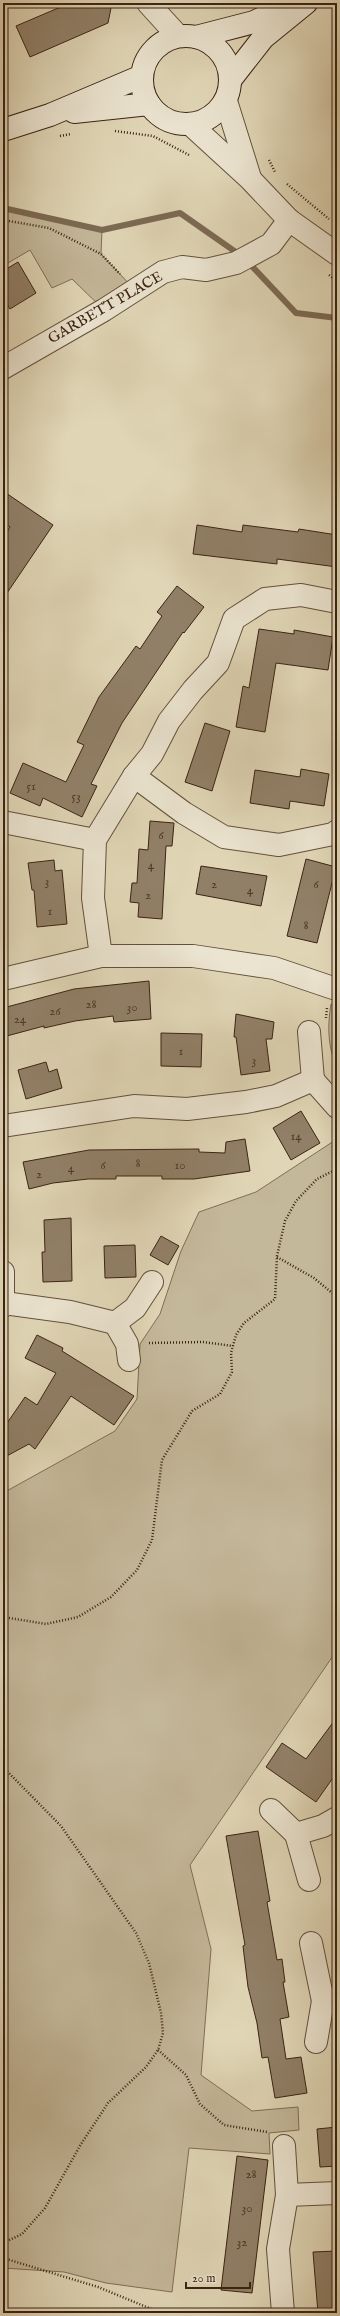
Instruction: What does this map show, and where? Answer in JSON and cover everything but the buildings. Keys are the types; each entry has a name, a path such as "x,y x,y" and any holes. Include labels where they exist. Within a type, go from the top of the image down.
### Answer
{"street":[{"path":"148,3 187,36 214,45 224,57 231,79"},
{"path":"226,101 211,117 190,124 174,123 165,118 149,104 143,91 142,76 146,60 160,44 187,36 254,22 292,3"},
{"path":"250,179 226,101 231,79 264,38 306,3"},
{"path":"3,130 50,115 142,76"},
{"path":"50,115 149,104"},
{"path":"190,124 250,179 289,220 337,254"},
{"name":"GARBETT PLACE","path":"3,368 104,310 134,289 163,272 182,266 206,270 236,263 271,244 289,220"},
{"path":"101,956 94,898 95,840 134,776 152,754 168,721 193,690 218,663 234,619 265,599 301,594 337,602"},
{"path":"134,776 184,812 224,837 279,845 336,836"},
{"path":"3,822 95,840"},
{"path":"3,979 101,956 193,956 274,968 336,989"},
{"path":"309,1032 313,1080 337,1107"},
{"path":"3,1126 134,1106 187,1109 246,1102 276,1096 313,1080"},
{"path":"3,1272 3,1304 70,1312 115,1323"},
{"path":"115,1323 135,1308 152,1282"},
{"path":"115,1323 128,1352"},
{"path":"270,1810 296,1834 308,1880"},
{"path":"296,1834 323,1826 337,1818"},
{"path":"311,1942 330,2000 316,2042"},
{"path":"284,2146 288,2194 278,2249 284,2313"},
{"path":"288,2194 337,2193"}],"path":[{"path":"111,131 153,136 190,155"},
{"path":"52,137 74,134"},
{"path":"266,155 276,173"},
{"path":"286,183 331,221"},
{"path":"3,220 50,228 102,254 134,289"},
{"path":"3,1618 46,1624 78,1617 111,1597 137,1570 152,1540 162,1460 192,1411 220,1394 232,1372 233,1346 236,1335 244,1323 275,1299 277,1256 285,1221 296,1201 317,1179 337,1170"},
{"path":"277,1256 314,1278 337,1297"},
{"path":"128,1352 203,1342 233,1346"},
{"path":"3,1767 61,1826 136,1933 149,1963 161,2013 163,2033 158,2050 146,2067 108,2103 81,2144 45,2208 22,2234 3,2243"},
{"path":"158,2050 186,2075 200,2104 224,2125 269,2133 284,2146"},
{"path":"3,2258 98,2287 161,2313"}],"shaded area":[{"path":"3,208 102,230 101,254 134,289 104,310 72,279 52,288 30,250 3,266"},
{"path":"331,1004 337,1009 337,1069 329,1037"},
{"path":"337,1139 337,1650 190,1865 211,1949 201,2075 252,2111 298,2107 299,2130 269,2133 270,2154 189,2148 172,2292 106,2283 64,2272 3,2268 3,1493 115,1431 137,1399 140,1344 160,1314 181,1251 199,1212 256,1192"}],"waterway":[{"path":"3,208 102,230 180,213 240,255"},
{"path":"247,261 296,313 337,318"}]}
